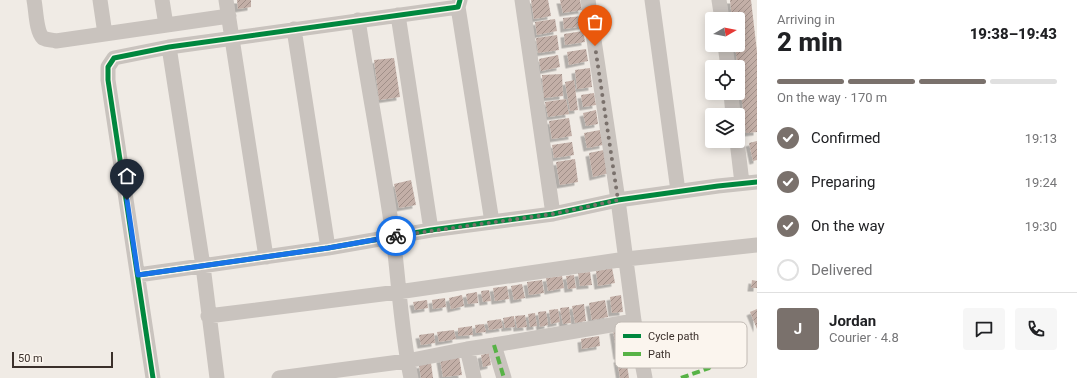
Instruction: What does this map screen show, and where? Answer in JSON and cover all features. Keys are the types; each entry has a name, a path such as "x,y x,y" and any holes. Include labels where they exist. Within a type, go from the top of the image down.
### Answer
{"street":[{"path":"34,0 39,32 46,40 56,41 229,16"},
{"path":"100,0 105,34"},
{"path":"162,0 166,25"},
{"path":"226,0 266,257"},
{"path":"522,0 553,214"},
{"path":"588,0 618,200 634,321 628,322"},
{"path":"652,0 678,191"},
{"path":"719,0 721,12"},
{"path":"153,378 108,80 108,67 114,58 169,47 398,15 459,3 492,222"},
{"path":"398,15 431,230"},
{"path":"358,20 393,237 398,292 407,360 411,378"},
{"path":"294,29 328,248"},
{"path":"169,47 203,266 208,316 217,378"},
{"path":"738,148 742,183"},
{"path":"138,275 328,248 431,230 553,214 618,200 678,191 757,182"},
{"path":"208,316 398,292 626,259 757,245"},
{"path":"280,378 407,360 615,324"},
{"path":"494,345 504,378"},
{"path":"467,349 474,378"},
{"path":"643,368 645,378"}],"building":[{"path":"237,0 251,0 251,7 238,9"},
{"path":"531,0 548,0 551,16 534,19"},
{"path":"560,0 580,0 582,10 563,13"},
{"path":"730,0 751,0 757,52 757,132 746,133 745,108 743,108 742,100 745,100 745,60 737,60 736,52 745,52 745,12 731,12"},
{"path":"582,16 583,26 564,29 563,18"},
{"path":"555,19 557,31 537,35 535,22"},
{"path":"583,31 585,42 565,45 564,34"},
{"path":"557,35 559,50 538,53 536,38"},
{"path":"586,49 588,61 569,65 567,52"},
{"path":"558,55 560,67 541,71 539,59"},
{"path":"394,58 400,97 379,100 374,60"},
{"path":"590,68 592,87 577,89 575,70"},
{"path":"562,74 563,96 544,98 542,75"},
{"path":"574,80 578,110 570,111 565,82"},
{"path":"594,93 596,105 583,107 581,95"},
{"path":"566,99 569,114 548,117 545,102"},
{"path":"596,110 598,124 586,126 583,113"},
{"path":"569,118 572,136 552,139 549,121"},
{"path":"600,130 603,145 587,148 584,133"},
{"path":"757,141 757,160 753,161 749,143"},
{"path":"572,142 574,155 554,158 552,145"},
{"path":"604,150 609,173 593,177 589,153"},
{"path":"575,159 578,182 560,185 556,162"},
{"path":"411,180 416,205 399,208 394,184"},
{"path":"612,268 615,283 598,286 596,271"},
{"path":"590,272 592,285 580,286 578,273"},
{"path":"574,275 576,288 568,289 566,276"},
{"path":"562,276 564,288 548,291 546,278"},
{"path":"542,280 544,293 529,295 527,282"},
{"path":"752,280 757,281 757,288 751,288"},
{"path":"522,284 525,298 514,300 511,286"},
{"path":"507,286 509,299 495,301 493,288"},
{"path":"489,290 491,301 483,302 481,291"},
{"path":"477,292 478,303 468,304 466,294"},
{"path":"462,295 464,306 451,309 449,298"},
{"path":"621,295 623,312 612,313 610,297"},
{"path":"445,298 446,307 433,309 432,300"},
{"path":"427,300 428,308 415,310 413,302"},
{"path":"605,300 608,317 592,320 589,303"},
{"path":"584,304 586,321 575,323 572,306"},
{"path":"569,307 571,323 563,324 560,308"},
{"path":"558,309 560,322 551,324 549,310"},
{"path":"757,309 757,329 750,312"},
{"path":"546,311 548,325 540,327 538,312"},
{"path":"535,313 537,326 530,327 528,314"},
{"path":"525,315 527,327 517,328 515,316"},
{"path":"514,316 515,327 505,328 503,318"},
{"path":"501,319 503,328 489,330 487,321"},
{"path":"484,324 486,332 476,333 475,325"},
{"path":"472,326 473,335 458,336 458,328"},
{"path":"454,330 456,339 439,342 437,332"},
{"path":"613,330 615,330 615,343"},
{"path":"434,333 435,343 421,345 419,335"},
{"path":"599,336 600,346 582,349 581,339"},
{"path":"489,353 491,365 483,367 481,355"},
{"path":"459,356 462,375 443,377 440,359"},
{"path":"431,363 433,378 421,378 419,365"},
{"path":"618,368 628,368 629,378 620,378"}],"marked path":[{"path":"494,345 504,378"},
{"path":"681,378 709,368"}],"cycle path":[{"path":"153,378 108,80 108,67 114,58 169,47 458,7 460,0"},
{"path":"138,275 328,248 431,230 553,214 618,200 757,182"}],"way so far":[{"path":"396,236 553,214 618,200 595,46"}],"route":[{"path":"127,200 138,275 328,248 396,236"}]}
